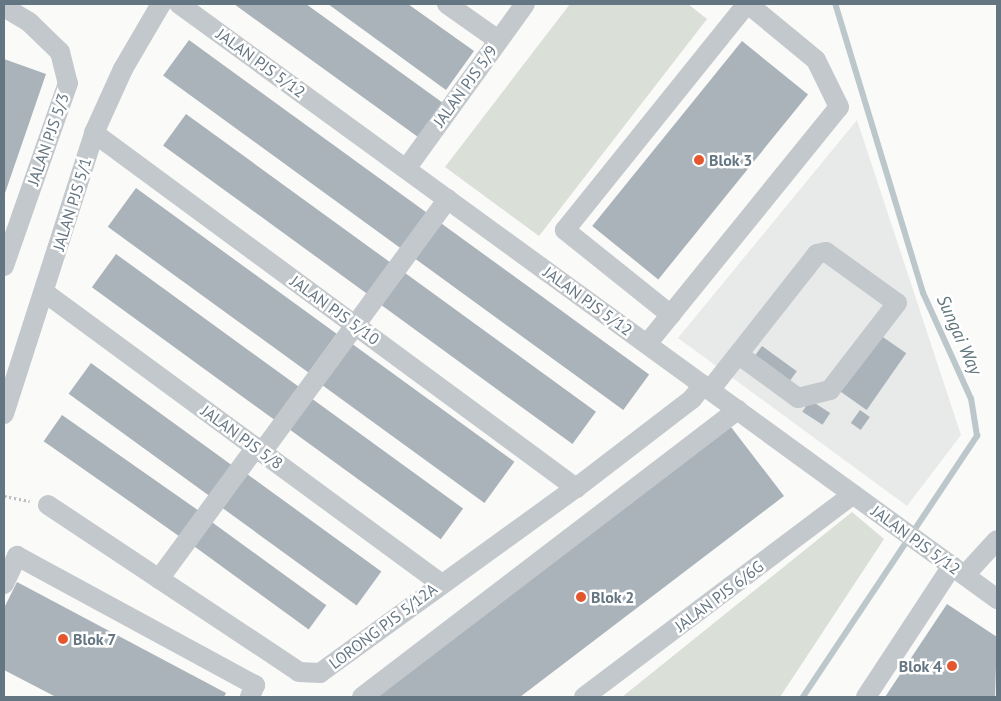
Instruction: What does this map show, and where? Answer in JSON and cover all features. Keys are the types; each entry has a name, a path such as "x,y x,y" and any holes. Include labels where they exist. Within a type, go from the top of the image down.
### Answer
{"street":[{"name":"JALAN PJS 5/1","path":"4,414 94,133 123,69 161,4"},
{"name":"JALAN PJS 5/12","path":"179,4 997,599"},
{"path":"447,4 498,40"},
{"name":"JALAN PJS 5/9","path":"406,169 524,4"},
{"path":"647,344 671,315 839,107 816,60 747,4 565,230 671,315"},
{"name":"JALAN PJS 5/3","path":"4,7 29,22 60,52 68,83 4,266"},
{"name":"JALAN PJS 5/10","path":"94,133 576,488"},
{"path":"159,579 356,326 448,200"},
{"name":"LORONG PJS 5/12A","path":"48,505 299,672 320,673 440,583 576,488 692,399 738,355 816,254 826,252 897,303 830,390 798,398 738,355"},
{"name":"JALAN PJS 5/8","path":"44,292 440,583"},
{"path":"362,697 738,410"},
{"name":"JALAN PJS 6/6G","path":"584,697 853,494"},
{"path":"866,697 958,571 997,540"},
{"path":"4,584 17,556 255,685 250,697"}],"path":[{"path":"4,496 48,505"}],"shaded area":[{"path":"570,4 688,4 707,19 539,236 445,167"},
{"path":"857,120 961,435 907,506 678,338"},
{"path":"852,512 884,539 780,697 622,697"}],"building":[{"path":"234,4 306,4 443,103 418,137"},
{"path":"328,4 408,4 474,51 446,90"},
{"path":"189,40 427,213 401,248 163,76"},
{"name":"Blok 3","path":"742,41 808,94 658,279 592,226"},
{"path":"4,59 46,74 4,196"},
{"path":"186,114 391,263 368,294 163,146"},
{"path":"136,188 337,334 308,373 108,227"},
{"path":"438,221 649,374 623,410 412,257"},
{"path":"116,254 299,387 275,420 92,287"},
{"path":"401,270 596,412 572,444 377,302"},
{"path":"880,335 906,353 867,410 840,392"},
{"path":"351,343 514,462 484,503 321,384"},
{"path":"762,346 797,371 787,385 752,360"},
{"path":"91,363 233,466 210,497 69,394"},
{"path":"311,398 463,509 441,539 289,429"},
{"path":"810,400 830,413 823,425 802,412"},
{"path":"860,410 870,417 861,430 851,423"},
{"path":"62,415 200,512 182,538 44,441"},
{"name":"Blok 2","path":"731,427 784,496 520,697 377,697"},
{"path":"243,471 381,572 357,605 218,505"},
{"path":"209,520 326,605 309,629 191,544"},
{"name":"Blok 7","path":"17,582 226,693 224,697 56,697 4,670 4,608"},
{"name":"Blok 4","path":"947,604 997,637 995,697 885,697"}],"waterway":[{"name":"Sungai Way","path":"803,697 977,436 971,399 923,293 835,4"}],"place":[{"name":"Blok 3","path":"699,160"},
{"name":"Blok 2","path":"581,597"},
{"name":"Blok 7","path":"63,639"},
{"name":"Blok 4","path":"952,666"}]}
